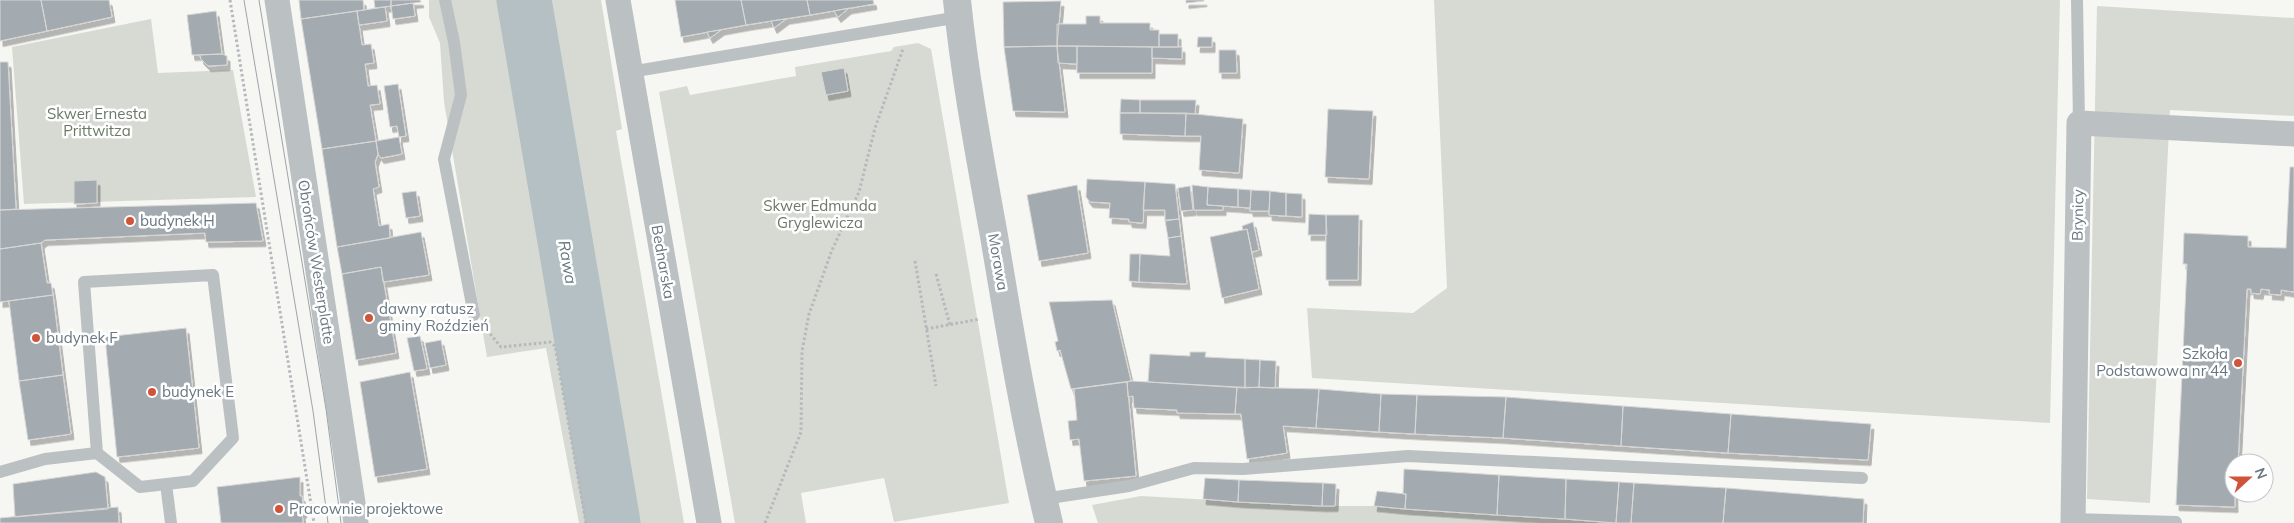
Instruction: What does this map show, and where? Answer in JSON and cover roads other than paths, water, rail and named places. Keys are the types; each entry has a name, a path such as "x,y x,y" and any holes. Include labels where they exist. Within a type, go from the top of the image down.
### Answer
{"street":[{"name":"Obrońców Westerplatte","path":"277,0 356,523"},
{"name":"Bednarska","path":"618,0 709,523"},
{"name":"Morawa","path":"958,8 1000,272 1027,423 1046,511"},
{"path":"2079,123 2294,134"},
{"name":"Brynicy","path":"2073,521 2079,123"}],"lane":[{"path":"446,0 461,95 444,159 474,315"},
{"path":"2077,0 2079,123"},
{"path":"630,72 958,8"},
{"path":"0,472 45,459 97,453 140,487 193,481 233,438 213,275 84,282 97,453"},
{"path":"1046,511 1194,468 1243,469 1408,456 1862,478"},
{"path":"166,484 171,523"},
{"path":"2073,521 2176,522"}],"waterway":[{"name":"Rawa","path":"524,0 613,523"}],"tram line":[{"path":"244,0 313,411 328,523"},
{"path":"259,0 326,409 341,523"}],"place":[{"name":"budynek H","path":"130,221"},
{"name":"dawny ratusz gminy Roździeń","path":"369,318"},
{"name":"budynek F","path":"36,338"},
{"name":"Szkoła Podstawowa nr 44","path":"2238,363"},
{"name":"budynek E","path":"152,392"},
{"name":"Pracownie projektowe","path":"279,509"}],"park label":[{"name":"Skwer Ernesta Prittwitza","path":"97,122"},
{"name":"Skwer Edmunda Gryglewicza","path":"820,214"}]}
